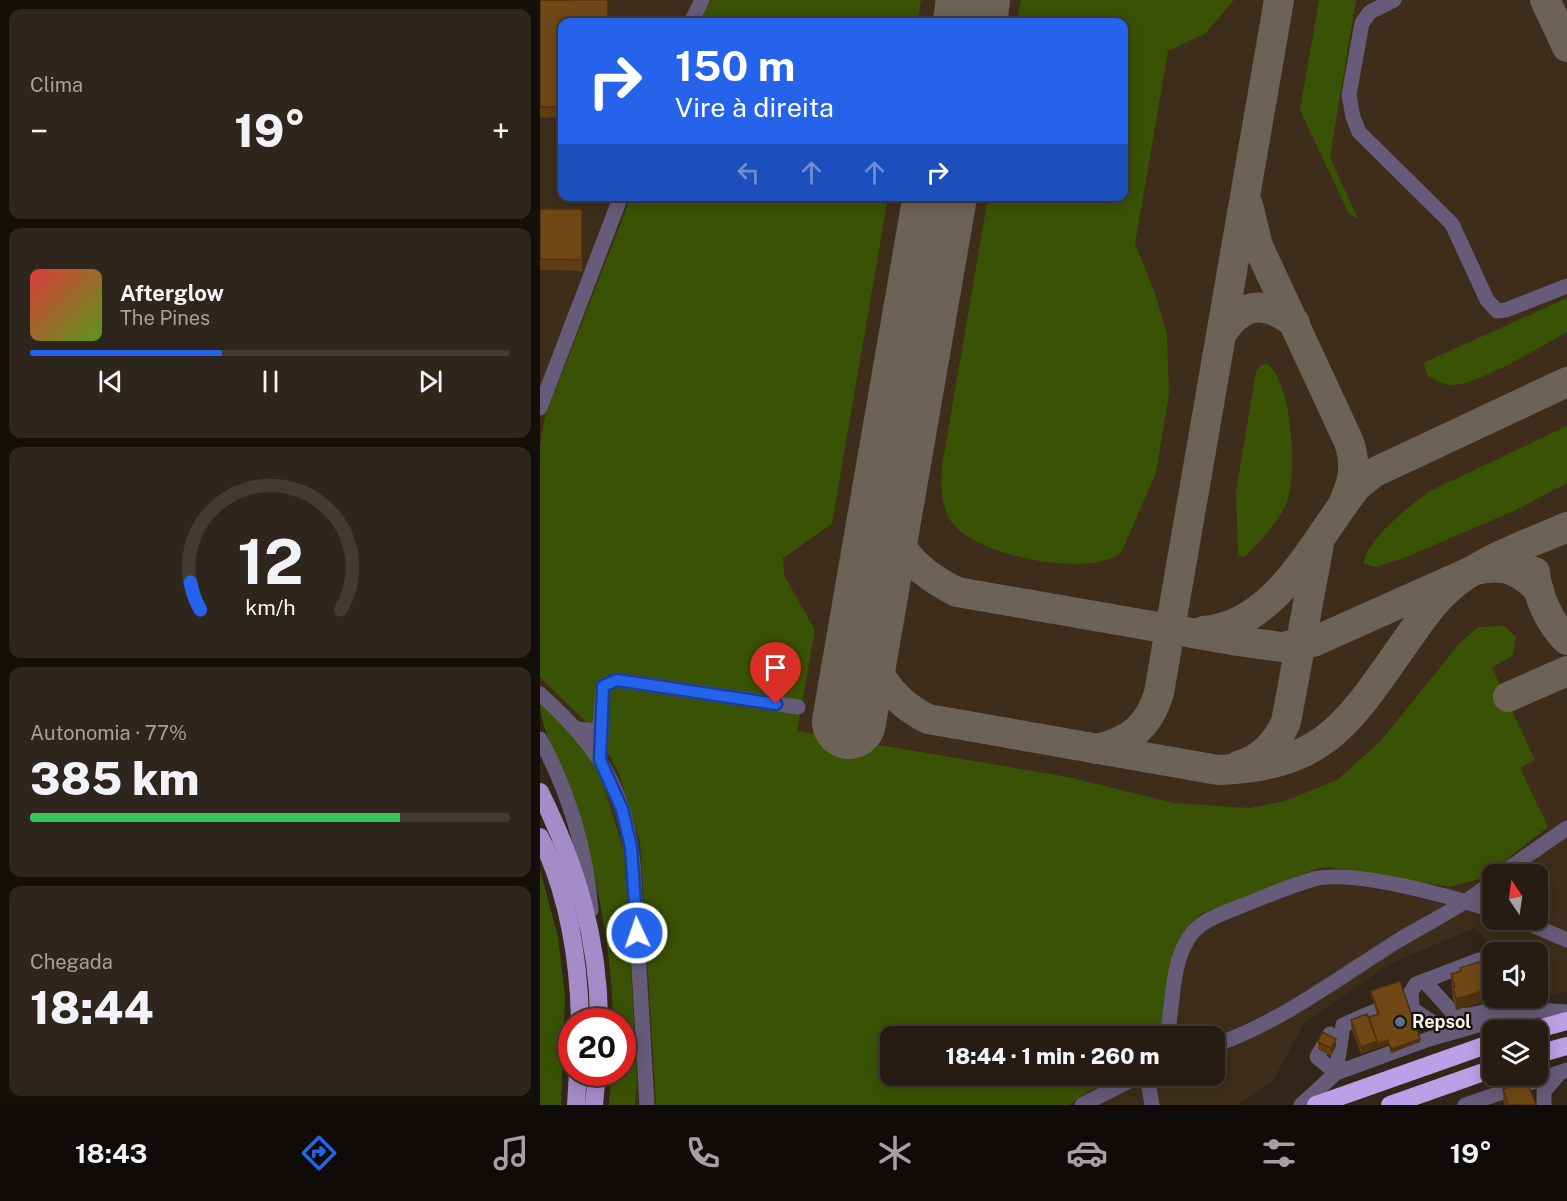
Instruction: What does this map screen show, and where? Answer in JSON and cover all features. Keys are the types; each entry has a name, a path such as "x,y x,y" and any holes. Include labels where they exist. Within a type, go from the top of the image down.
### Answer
{"highway":[{"path":"1548,1026 1567,1021"},
{"path":"1548,1051 1567,1046"},
{"path":"1316,1105 1482,1047"},
{"path":"1390,1105 1482,1073"}],"main road":[{"path":"540,792 571,860 592,940 599,984 599,1008"},
{"path":"540,837 564,906 573,945 579,1008"},
{"path":"576,1105 577,1086"},
{"path":"594,1105 596,1086"}],"street":[{"path":"693,18 702,0"},
{"path":"1394,0 1370,12 1362,23 1349,94 1359,132 1452,224 1487,300 1497,311 1506,310 1567,286"},
{"path":"540,408 619,201"},
{"path":"600,760 603,686 617,680 798,707"},
{"path":"540,694 577,729 600,760 622,809 631,847 647,1105"},
{"path":"577,729 596,731 600,726"},
{"path":"540,739 563,787 584,860 592,940"},
{"path":"1515,864 1567,828"},
{"path":"1169,1026 1184,946 1189,936 1209,919 1315,879 1371,882 1415,889 1482,907"},
{"path":"1225,1041 1274,1018 1419,928 1467,902 1482,890"},
{"path":"1544,930 1567,940"},
{"path":"1412,1008 1412,992 1416,984 1479,960 1482,962"},
{"path":"1424,981 1455,1015 1464,1016 1490,1008"},
{"path":"1336,1073 1317,1057 1329,1035 1343,1025 1396,1005 1412,1008 1441,1029 1455,1032"},
{"path":"1301,1105 1336,1073 1429,1039 1537,1010 1567,1012"},
{"path":"1472,1104 1498,1100 1564,1071"},
{"path":"1544,1105 1544,1091 1564,1071"},
{"path":"1082,1105 1120,1086"},
{"path":"1145,1086 1152,1105"}],"shaded area":[{"path":"540,0 1567,0 1567,991 1548,996 1548,942 1488,942 1475,928 1390,964 1306,1021 1272,1082 1237,1105 635,1105 636,1008 633,1008 625,854 602,780 580,742 540,705"}],"green space":[{"path":"711,0 921,0 919,18 701,18"},
{"path":"1021,0 1234,0 1206,33 1168,51 1135,244 1154,290 1167,334 1169,394 1156,473 1121,553 1105,560 1084,564 1034,560 985,546 953,524 942,496 942,466 987,201 1128,201 1128,18 1018,18"},
{"path":"1319,0 1356,0 1330,157 1358,219 1349,214 1300,110"},
{"path":"629,201 887,201 832,524 783,558 784,575 815,630 797,731 1068,777 1174,803 1250,808 1285,801 1337,780 1379,743 1459,644 1478,627 1504,626 1516,637 1513,655 1492,668 1535,760 1520,768 1548,827 1501,864 1482,864 1482,878 1450,887 1330,867 1319,868 1201,914 1179,942 1174,957 1163,1026 880,1026 880,1086 1100,1086 1090,1090 1069,1105 656,1105 640,841 619,774 610,756 586,722 540,677 540,446 545,417"},
{"path":"1567,298 1567,332 1509,365 1460,384 1449,385 1428,376 1423,363"},
{"path":"1267,364 1276,374 1287,408 1292,450 1290,488 1287,502 1280,516 1270,530 1243,557 1238,555 1236,491 1256,371 1261,365"},
{"path":"1567,426 1567,483 1516,510 1404,558 1376,567 1364,564 1366,555 1380,534 1430,491"},
{"path":"540,704 580,742 602,780 625,854 633,1008 612,1008 606,940 596,882 583,828 572,792 541,715"},
{"path":"540,870 558,937 565,996 565,1008 558,1008 558,1086 562,1086 561,1105 540,1105"},
{"path":"636,1060 637,1079 635,1105 609,1105 610,1086 636,1086"}],"building":[{"path":"540,0 608,0 608,18 558,18 558,107 540,107"},
{"path":"540,209 582,209 582,260 540,259"},
{"path":"1482,961 1482,991 1456,999 1451,974 1461,971 1460,968"},
{"path":"1400,981 1420,1039 1391,1049 1388,1040 1377,1044 1369,1017 1379,1014 1371,991"},
{"path":"1367,1014 1377,1041 1361,1047 1351,1020"},
{"path":"1322,1032 1336,1039 1331,1048 1318,1042"},
{"path":"1511,1086 1529,1086 1536,1105 1508,1105 1503,1089"}],"taxiway":[{"path":"1096,749 1119,742 1136,731 1150,715 1159,693 1279,0"},
{"path":"1545,0 1567,47"},
{"path":"1248,205 1258,246 1349,442 1353,457 1353,471 1345,499"},
{"path":"1222,333 1238,315 1255,308 1274,311 1295,323"},
{"path":"1204,631 1230,625 1254,613 1274,596 1310,553 1357,486 1373,473 1567,382"},
{"path":"890,484 893,521 897,537 904,550 925,573 957,592 1238,641 1281,647 1313,642 1472,571 1482,569 1509,569 1524,577 1539,590"},
{"path":"867,623 871,654 883,680 902,702 928,719 1218,770 1254,767 1284,760 1308,750 1329,736 1366,697 1434,603 1459,580 1504,554 1567,527"},
{"path":"1240,765 1255,759 1268,749 1286,722 1319,544"},
{"path":"1535,572 1538,590 1545,609 1567,640"},
{"path":"1508,697 1567,671"}],"runway":[{"path":"971,18 973,0"},
{"path":"849,722 939,201"}],"place":[{"name":"Repsol","path":"1400,1022"}],"route":[{"path":"637,933 631,847 622,809 600,760 603,686 609,681 617,680 776,704"}]}
